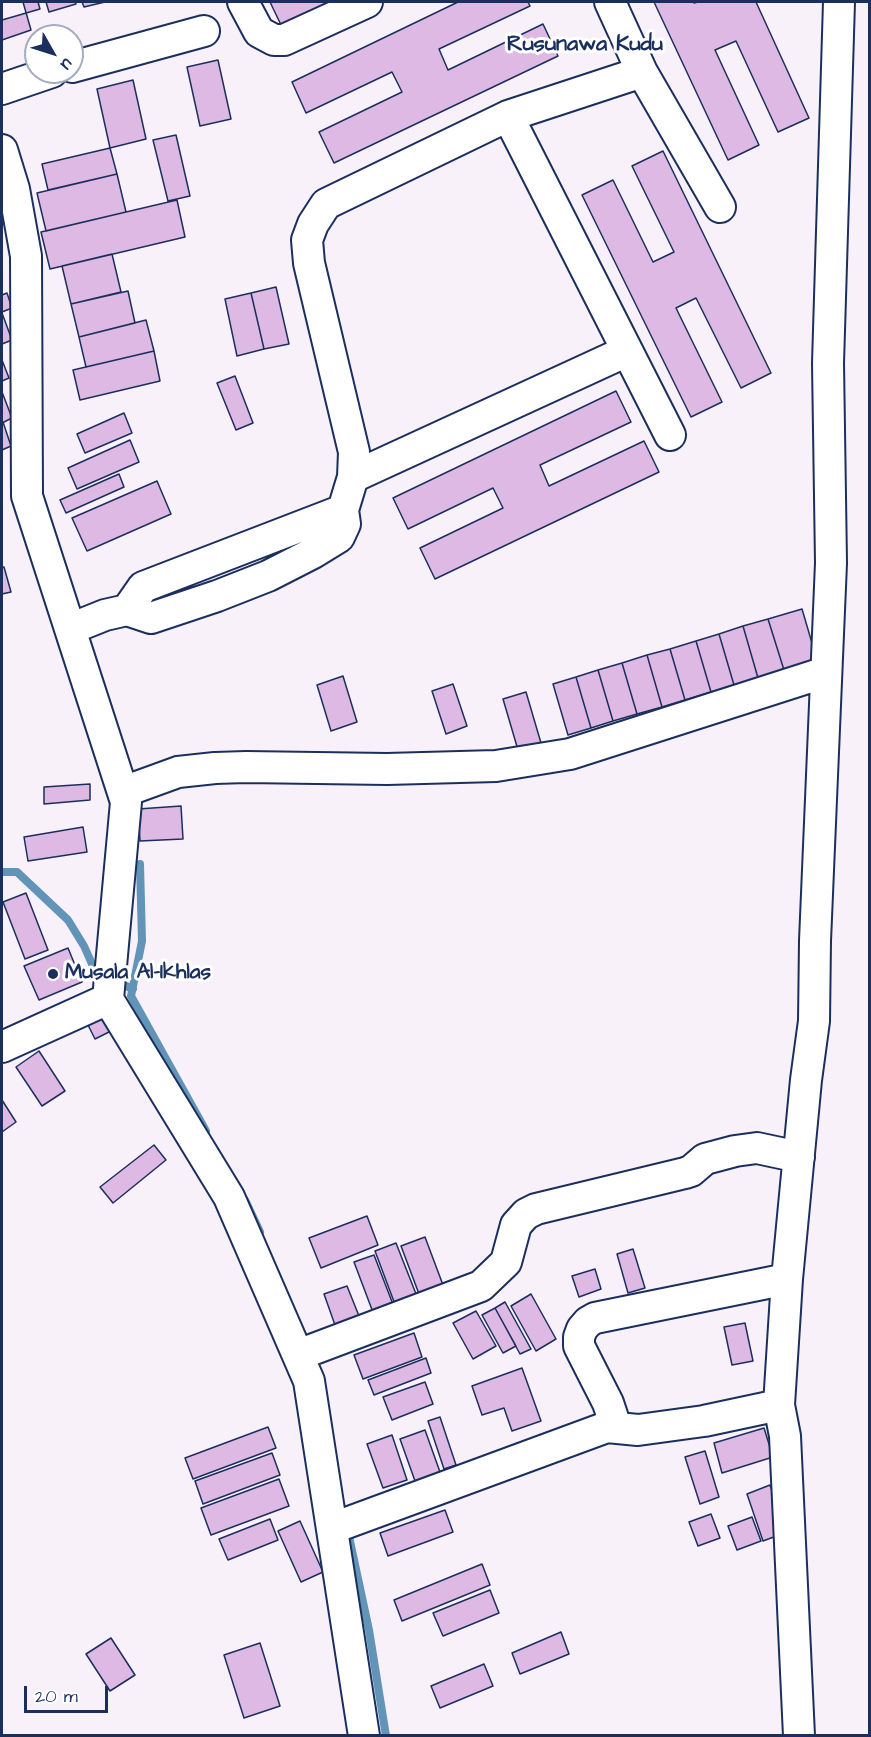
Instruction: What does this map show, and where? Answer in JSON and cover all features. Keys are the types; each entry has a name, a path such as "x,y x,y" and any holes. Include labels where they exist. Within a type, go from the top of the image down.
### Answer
{"street":[{"path":"243,2 259,32 274,40 284,40 367,2"},
{"path":"610,2 642,72 720,207"},
{"path":"799,1736 785,1436 779,1405 787,1279 806,1080 814,1021 815,931 831,563 828,363 838,2"},
{"path":"84,64 204,31"},
{"path":"70,629 105,615 127,610 151,618 217,596 268,576 313,554 339,537 345,524 343,510 353,477 354,452 309,263 307,240 312,224 326,204 508,117 642,72"},
{"path":"2,89 24,82"},
{"path":"508,117 670,435"},
{"path":"2,150 14,189 26,256 14,475 27,496 126,802 108,999 230,1197 309,1381 364,1736"},
{"path":"353,477 627,351"},
{"path":"127,610 143,587 343,510"},
{"path":"204,564 217,596"},
{"path":"123,792 178,772 216,768 387,769 485,766 570,754 826,672"},
{"path":"2,1047 108,999"},
{"path":"298,1355 481,1286 506,1263 516,1225 526,1214 536,1209 685,1173 691,1171 705,1159 735,1151 757,1149 799,1157"},
{"path":"616,1427 608,1403 579,1347 579,1337 588,1322 595,1318 787,1279"},
{"path":"333,1528 607,1427 638,1430 704,1421 779,1405"}],"building":[{"path":"2,2 38,2 40,9 2,20"},
{"path":"2,2 23,2 29,24 24,24 24,32 2,40"},
{"path":"46,2 75,2 76,4 49,12"},
{"path":"82,2 105,2 84,7"},
{"path":"270,2 336,2 282,27"},
{"path":"458,2 528,2 530,6 439,49 448,70 543,24 558,56 334,163 319,132 402,92 392,72 306,113 292,82"},
{"path":"654,2 756,2 809,118 778,132 736,41 715,50 759,145 728,160"},
{"path":"218,60 231,119 200,126 187,67"},
{"path":"133,80 146,139 110,148 97,89"},
{"path":"176,135 190,196 168,201 153,140"},
{"path":"110,148 117,174 48,190 42,164"},
{"path":"663,151 771,373 741,388 696,298 676,308 722,402 691,417 582,195 613,180 653,262 674,252 632,166"},
{"path":"117,174 126,212 46,231 37,193"},
{"path":"177,200 185,237 50,269 41,232"},
{"path":"112,254 121,292 71,304 62,266"},
{"path":"276,287 289,344 264,349 251,293"},
{"path":"128,291 135,323 79,337 71,304"},
{"path":"7,293 12,308 2,312 2,295"},
{"path":"251,293 264,349 237,356 225,299"},
{"path":"2,313 12,340 2,344"},
{"path":"146,320 154,351 86,367 79,337"},
{"path":"154,351 160,381 80,400 73,370"},
{"path":"2,360 9,378 2,381"},
{"path":"235,376 253,423 236,430 217,383"},
{"path":"616,391 631,422 540,465 549,486 644,441 659,472 435,579 420,548 503,508 493,488 408,529 393,498"},
{"path":"2,392 12,418 2,423"},
{"path":"124,413 132,433 85,453 77,434"},
{"path":"2,423 11,446 2,450"},
{"path":"130,440 139,462 77,489 68,468"},
{"path":"119,474 124,487 66,513 60,500"},
{"path":"157,481 171,514 87,551 72,518"},
{"path":"2,567 4,567 11,592 2,594"},
{"path":"802,609 817,660 784,670 768,619"},
{"path":"768,619 784,670 758,678 743,626"},
{"path":"743,626 758,678 734,685 719,634"},
{"path":"719,634 734,685 711,692 696,641"},
{"path":"696,641 711,692 685,700 670,649"},
{"path":"670,649 685,700 662,707 647,655"},
{"path":"647,655 662,707 637,714 622,663"},
{"path":"622,663 637,714 613,721 598,670"},
{"path":"598,670 613,721 591,728 576,677"},
{"path":"343,676 357,722 331,731 317,685"},
{"path":"576,677 591,728 568,735 553,684"},
{"path":"453,684 467,726 446,734 432,691"},
{"path":"526,692 541,743 518,750 503,699"},
{"path":"90,784 90,800 44,804 44,787"},
{"path":"181,806 183,839 140,841 138,809"},
{"path":"83,827 87,852 28,861 24,837"},
{"path":"26,893 48,950 25,959 3,902"},
{"name":"Musala Al-Ikhlas","path":"68,948 82,982 39,1000 24,966"},
{"path":"106,1011 115,1029 95,1039 86,1021"},
{"path":"39,1051 65,1091 42,1106 16,1067"},
{"path":"2,1100 16,1122 2,1132"},
{"path":"154,1145 166,1160 113,1203 100,1187"},
{"path":"367,1216 378,1245 321,1268 309,1238"},
{"path":"425,1237 443,1285 419,1294 401,1246"},
{"path":"396,1243 418,1299 396,1307 375,1251"},
{"path":"633,1249 645,1288 628,1293 617,1254"},
{"path":"374,1255 394,1307 374,1315 354,1262"},
{"path":"595,1269 601,1289 579,1297 572,1276"},
{"path":"347,1286 359,1316 335,1325 324,1294"},
{"path":"531,1294 556,1339 536,1351 511,1306"},
{"path":"505,1302 531,1349 520,1354 495,1308"},
{"path":"495,1308 516,1346 503,1353 482,1315"},
{"path":"476,1311 496,1346 473,1359 453,1323"},
{"path":"745,1323 753,1361 732,1365 724,1327"},
{"path":"414,1333 422,1357 363,1379 354,1355"},
{"path":"426,1358 431,1373 374,1395 368,1380"},
{"path":"522,1368 541,1421 512,1431 504,1408 482,1415 472,1386"},
{"path":"425,1382 433,1404 392,1420 383,1397"},
{"path":"440,1417 456,1465 444,1469 428,1421"},
{"path":"268,1427 276,1448 193,1479 185,1458"},
{"path":"764,1428 773,1457 722,1473 714,1443"},
{"path":"425,1430 440,1472 415,1481 400,1439"},
{"path":"392,1435 407,1480 383,1488 367,1444"},
{"path":"705,1451 719,1497 700,1504 685,1457"},
{"path":"272,1453 280,1475 203,1504 195,1481"},
{"path":"279,1479 289,1506 211,1535 201,1508"},
{"path":"770,1485 787,1532 763,1541 747,1494"},
{"path":"445,1510 453,1532 388,1556 380,1533"},
{"path":"711,1514 720,1538 698,1546 689,1522"},
{"path":"752,1517 761,1541 737,1550 728,1526"},
{"path":"270,1519 278,1540 228,1560 219,1539"},
{"path":"300,1521 323,1572 301,1582 278,1531"},
{"path":"482,1564 490,1585 402,1621 394,1600"},
{"path":"490,1590 499,1613 443,1636 433,1613"},
{"path":"561,1632 569,1654 520,1674 512,1653"},
{"path":"111,1638 135,1675 110,1691 86,1654"},
{"path":"260,1643 280,1706 244,1718 224,1655"},
{"path":"484,1664 493,1686 440,1708 431,1686"}],"waterway":[{"path":"140,864 142,941 131,996 206,1131"},
{"path":"2,872 17,872 68,920 84,946 96,973 133,989"},
{"path":"245,1200 260,1232"},
{"path":"347,1527 369,1630 386,1736"}],"place":[{"name":"Musala Al-Ikhlas","path":"53,974"}],"district":[{"name":"Rusunawa Kudu","path":"585,45"}]}
